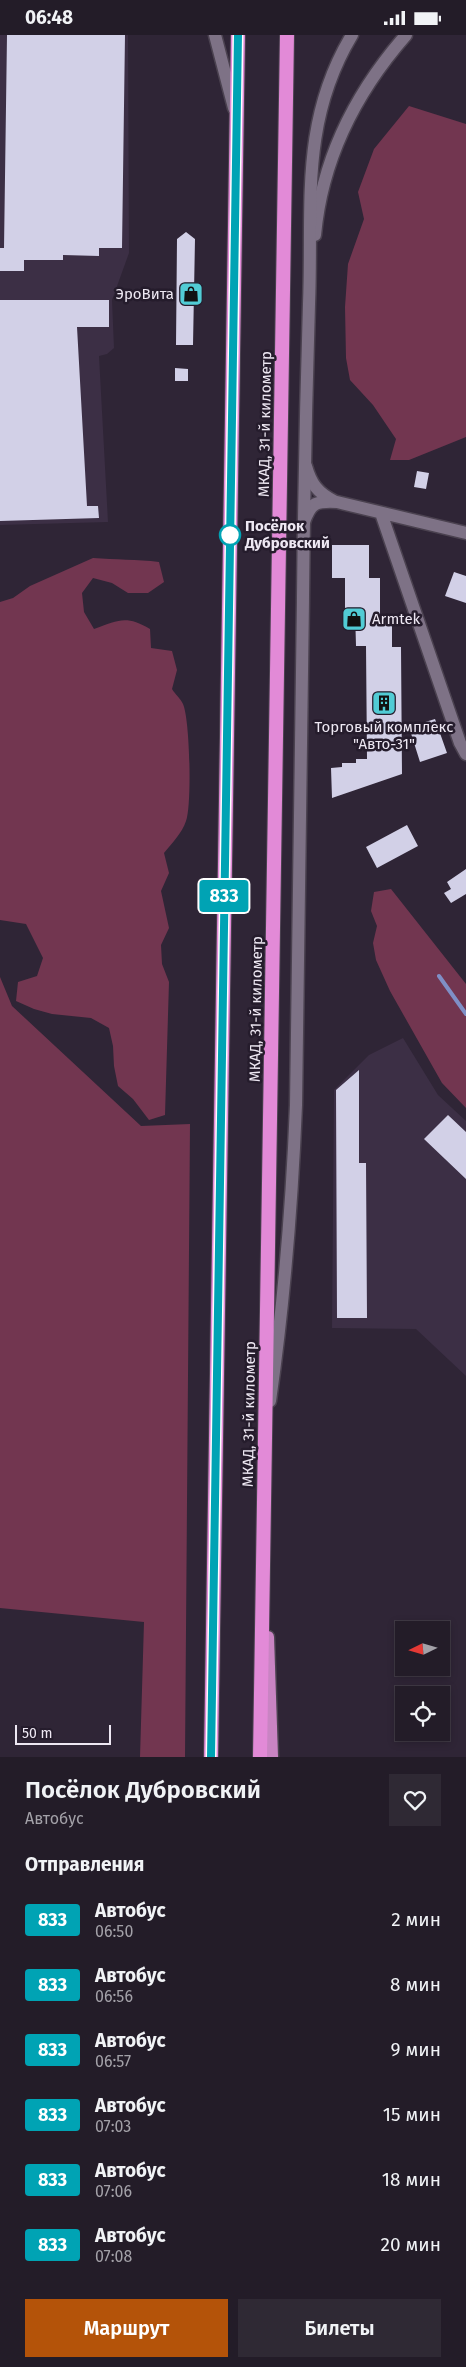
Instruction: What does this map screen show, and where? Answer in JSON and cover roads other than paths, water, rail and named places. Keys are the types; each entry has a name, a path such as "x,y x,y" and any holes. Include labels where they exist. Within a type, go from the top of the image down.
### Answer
{"highway":[{"path":"211,1757 238,35"},
{"name":"МКАД, 31-й километр","path":"260,1757 286,35"}],"main road":[{"path":"215,35 237,120"},
{"path":"310,300 309,200 314,143 327,86 352,35"},
{"path":"265,1441 281,1322 292,1189 296,1105 304,460 310,300 317,217 325,176 339,138 358,100 383,61 406,35"},
{"path":"304,460 315,487 322,495 337,502"},
{"path":"304,522 308,510 314,504 321,501 337,502 466,533"},
{"path":"381,513 460,743 466,754"},
{"path":"264,1528 272,1757"},
{"path":"205,1757 211,1725"}],"waterway":[{"path":"439,976 466,1014"}],"place":[{"name":"ЭроВита","path":"191,294"},
{"name":"Посёлок Дубровский","path":"230,535"},
{"name":"Armtek","path":"354,619"},
{"name":"Торговый комплекс \"Авто-31\"","path":"384,703"}]}
